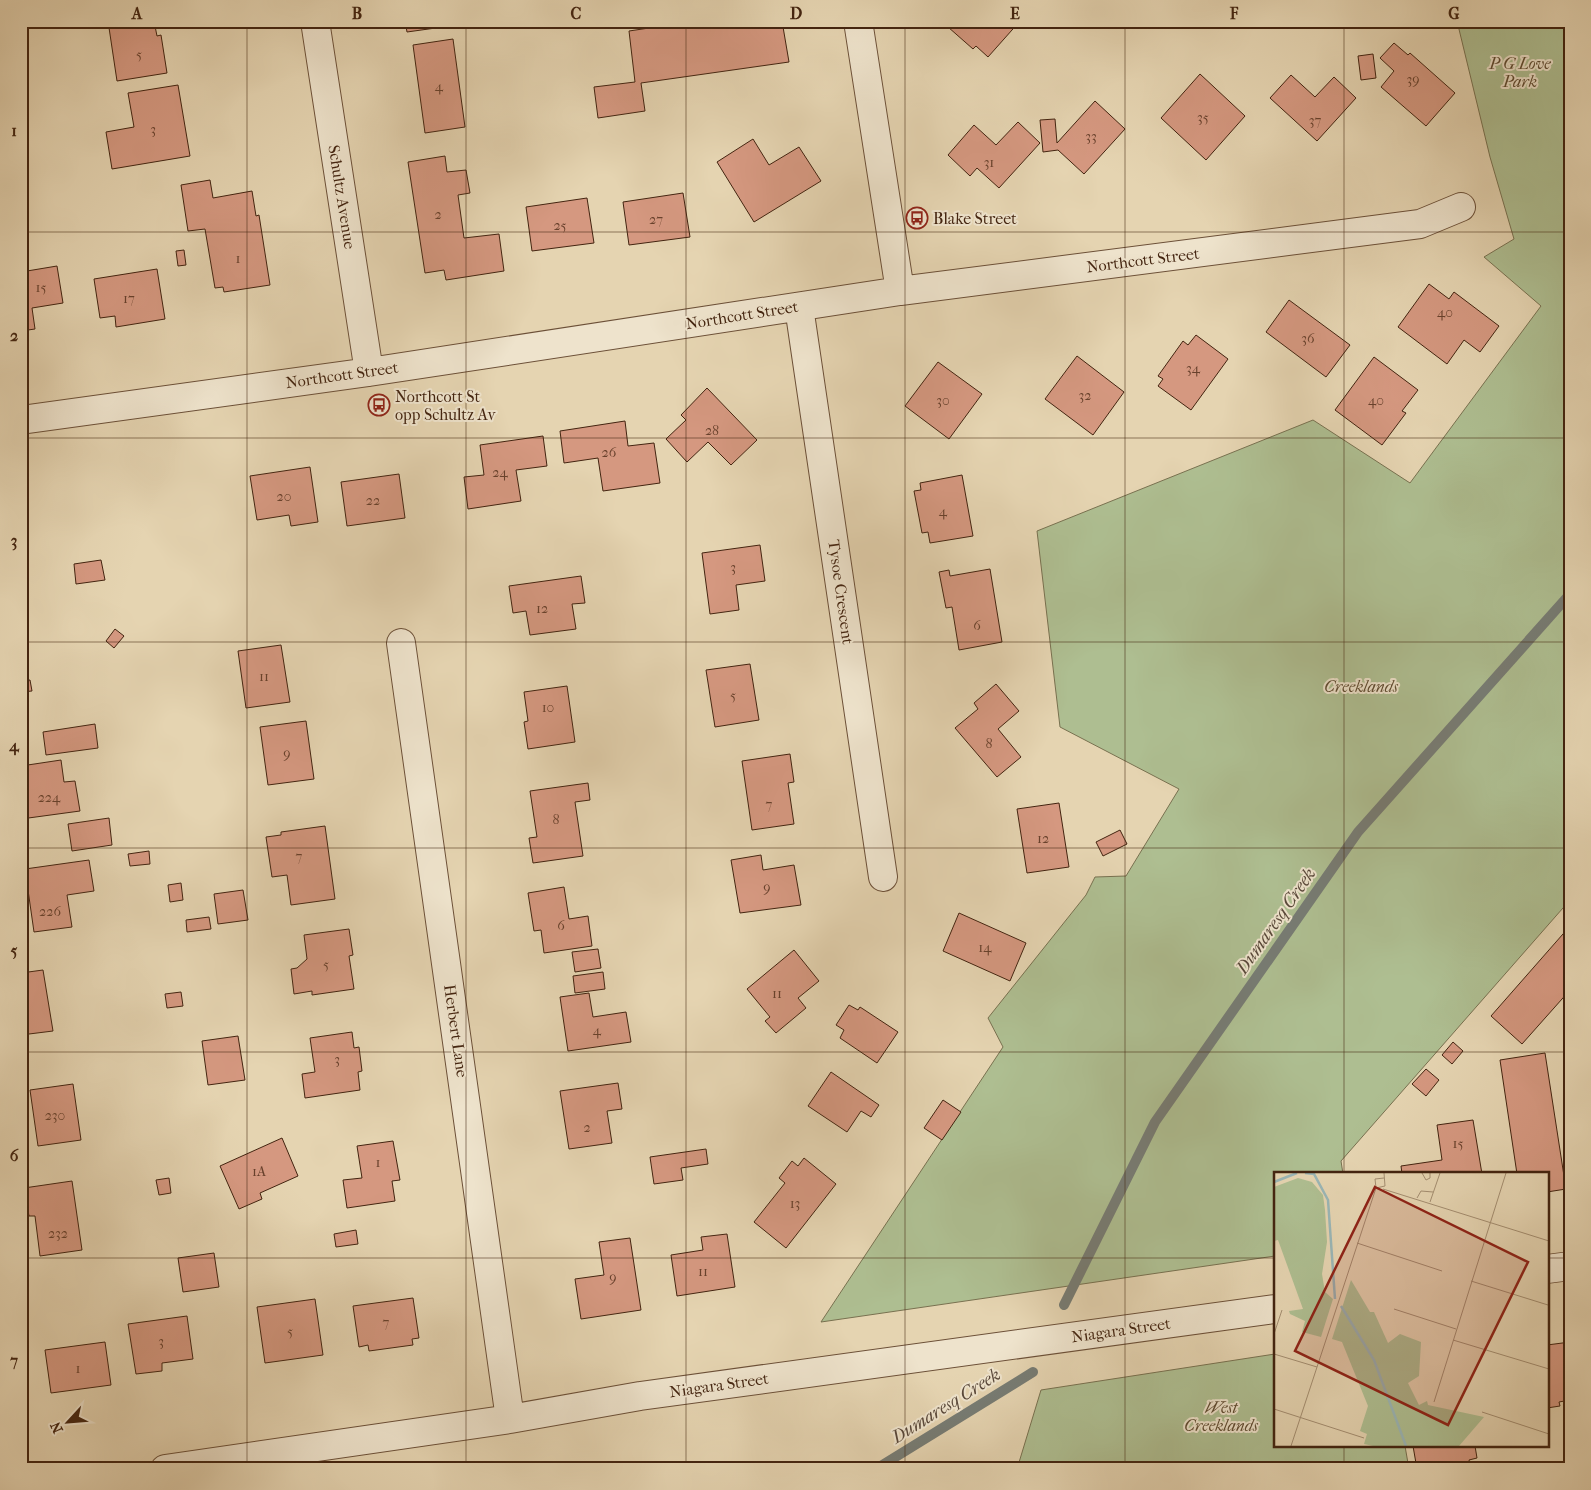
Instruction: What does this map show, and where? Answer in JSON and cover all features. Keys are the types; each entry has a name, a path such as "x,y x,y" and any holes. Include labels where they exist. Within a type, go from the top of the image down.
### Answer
{"street":[{"name":"Schultz Avenue","path":"315,21 369,372"},
{"path":"858,21 900,291"},
{"name":"Northcott Street","path":"21,420 369,372 900,291 1420,224 1461,207"},
{"name":"Tysoe Crescent","path":"799,307 883,877"},
{"name":"Herbert Lane","path":"401,643 510,1419"},
{"path":"1548,1269 1570,1266"},
{"name":"Niagara Street","path":"165,1469 510,1419 640,1396 1274,1309"}],"green space":[{"name":"Creeklands","path":"1457,21 1570,21 1570,900 1341,1161 1343,1172 1274,1172 1274,1256 821,1322 1003,1047 988,1018 1086,895 1095,877 1126,876 1179,789 1060,727 1037,531 1313,420 1410,483 1541,306 1484,257 1514,239 1490,157"},
{"name":"West Creeklands","path":"1274,1354 1274,1448 1405,1448 1409,1469 1017,1469 1041,1390"}],"building":[{"path":"108,21 154,21 157,36 161,35 167,73 117,81"},
{"path":"405,21 449,21 450,26 407,32"},
{"path":"696,21 782,21 789,62 641,83 645,111 598,118 594,87 635,82 629,31"},
{"path":"953,21 1020,21 988,57 976,46 973,49 948,27"},
{"path":"453,39 465,127 425,133 413,45"},
{"path":"1394,43 1408,55 1410,53 1455,93 1426,126 1381,87 1394,71 1380,58"},
{"path":"1373,54 1376,78 1361,80 1358,56"},
{"path":"1200,74 1245,116 1206,160 1161,118"},
{"path":"1291,75 1315,97 1334,77 1356,98 1317,141 1270,98"},
{"path":"178,85 190,156 112,169 106,132 134,127 128,93"},
{"path":"1095,101 1125,129 1084,174 1058,150 1043,152 1040,120 1055,119 1057,143"},
{"path":"1018,122 1040,143 999,188 977,168 970,176 948,155 974,125 996,145"},
{"path":"753,139 769,165 799,147 821,181 754,222 717,162"},
{"path":"445,156 447,172 466,170 470,193 458,195 464,238 499,234 504,271 446,280 444,270 425,273 408,162"},
{"path":"210,180 213,198 252,191 256,216 259,215 270,285 224,292 223,287 215,288 205,229 188,231 181,185"},
{"path":"683,193 690,237 629,245 623,202"},
{"path":"587,198 594,243 532,251 526,207"},
{"path":"184,250 186,265 178,266 176,251"},
{"path":"57,266 63,303 32,308 35,329 21,331 21,272"},
{"path":"157,269 165,319 116,327 115,316 100,318 94,279"},
{"path":"1429,284 1449,299 1454,292 1499,326 1480,352 1464,340 1447,364 1398,327"},
{"path":"1289,300 1350,345 1326,377 1266,332"},
{"path":"1196,335 1228,359 1191,410 1158,386 1163,379 1158,376 1183,341 1188,345"},
{"path":"1077,356 1124,392 1093,435 1045,399"},
{"path":"1374,357 1418,390 1402,411 1406,413 1382,445 1335,410"},
{"path":"938,362 982,394 949,439 905,406"},
{"path":"707,388 757,440 731,465 708,442 687,462 666,439 686,420 681,415"},
{"path":"625,421 628,446 654,443 660,483 603,491 598,458 564,463 560,431"},
{"path":"543,436 547,466 516,470 521,501 468,509 464,477 484,475 480,445"},
{"path":"310,467 318,522 291,526 289,515 257,520 250,476"},
{"path":"399,474 405,518 347,526 341,482"},
{"path":"962,475 973,536 930,543 928,532 922,533 914,491 921,490 920,483"},
{"path":"760,545 765,581 736,585 739,610 710,614 702,553"},
{"path":"101,560 105,580 76,584 74,564"},
{"path":"990,569 1002,642 959,650 952,607 946,608 939,572 949,570 950,576"},
{"path":"581,576 585,603 572,604 576,629 530,635 526,611 513,613 509,586"},
{"path":"115,629 124,636 114,648 106,641"},
{"path":"281,645 290,702 246,708 238,651"},
{"path":"750,664 759,720 715,727 706,670"},
{"path":"30,680 32,691 21,692 21,681"},
{"path":"996,684 1019,711 998,729 1021,757 997,777 955,728 978,709 974,703"},
{"path":"567,686 575,742 528,749 524,722 528,721 524,692"},
{"path":"21,710 24,729 21,730"},
{"path":"306,721 314,779 268,785 260,727"},
{"path":"95,724 98,748 46,755 43,732"},
{"path":"790,754 794,782 788,783 794,824 752,830 742,761"},
{"path":"61,760 64,782 75,781 80,811 21,819 21,766"},
{"path":"588,783 590,800 575,802 583,856 533,863 529,838 537,837 530,791"},
{"path":"1059,803 1069,867 1027,873 1017,809"},
{"path":"109,818 112,845 72,851 68,824"},
{"path":"325,826 335,899 291,905 287,875 272,877 266,837 281,835 281,832"},
{"path":"1120,830 1127,844 1103,856 1096,842"},
{"path":"149,851 150,864 130,866 128,854"},
{"path":"761,855 763,870 794,865 801,905 740,913 731,860"},
{"path":"89,860 94,891 67,895 72,927 34,932 25,869"},
{"path":"181,883 183,900 170,902 168,885"},
{"path":"564,887 569,919 588,916 592,946 544,953 541,930 534,931 528,893"},
{"path":"243,890 248,920 218,924 214,894"},
{"path":"959,913 1026,943 1010,981 943,951"},
{"path":"209,917 211,929 187,932 186,920"},
{"path":"1570,926 1570,990 1522,1044 1491,1016"},
{"path":"349,929 353,955 349,956 354,989 312,995 312,991 294,994 291,969 297,968 307,959 304,935"},
{"path":"598,949 601,968 575,972 572,952"},
{"path":"794,950 819,981 798,998 806,1008 776,1033 765,1021 770,1017 747,989"},
{"path":"43,970 53,1031 21,1035 21,973"},
{"path":"603,972 605,989 575,993 573,976"},
{"path":"181,992 183,1006 167,1008 165,994"},
{"path":"589,993 593,1017 626,1012 631,1042 568,1051 560,997"},
{"path":"849,1005 858,1010 860,1007 898,1032 877,1063 840,1038 844,1030 836,1025"},
{"path":"352,1032 354,1048 359,1047 362,1071 358,1072 360,1090 305,1098 302,1074 315,1072 310,1038"},
{"path":"238,1036 245,1080 208,1085 202,1041"},
{"path":"1453,1042 1463,1051 1452,1064 1442,1055"},
{"path":"1545,1053 1566,1189 1548,1192 1548,1172 1517,1172 1500,1060"},
{"path":"1426,1069 1439,1080 1426,1096 1412,1084"},
{"path":"831,1072 879,1105 871,1117 861,1111 847,1132 808,1106"},
{"path":"618,1083 622,1109 607,1111 612,1143 569,1149 560,1091"},
{"path":"73,1084 81,1140 38,1146 30,1090"},
{"path":"943,1100 961,1112 942,1140 924,1128"},
{"path":"1473,1120 1482,1172 1402,1172 1401,1166 1442,1160 1437,1125"},
{"path":"282,1138 298,1176 260,1193 262,1199 239,1209 220,1166"},
{"path":"393,1141 400,1180 392,1181 395,1201 347,1208 343,1180 362,1178 357,1146"},
{"path":"706,1149 708,1164 681,1168 683,1180 654,1184 650,1157"},
{"path":"804,1158 836,1184 786,1248 754,1222 785,1183 779,1178 792,1161 798,1166"},
{"path":"169,1178 171,1193 159,1195 156,1180"},
{"path":"72,1181 82,1250 40,1256 35,1216 29,1216 24,1188"},
{"path":"356,1230 358,1244 336,1247 334,1234"},
{"path":"727,1234 735,1287 677,1296 671,1255 703,1250 701,1237"},
{"path":"630,1238 641,1310 581,1319 575,1279 604,1275 599,1242"},
{"path":"214,1253 219,1287 183,1292 178,1258"},
{"path":"413,1298 419,1338 412,1339 413,1345 369,1351 368,1345 359,1347 353,1306"},
{"path":"315,1299 323,1355 265,1363 257,1307"},
{"path":"187,1316 193,1359 162,1363 162,1371 136,1374 128,1324"},
{"path":"105,1342 111,1385 51,1393 45,1350"},
{"path":"1570,1342 1570,1400 1559,1402 1560,1406 1548,1408 1548,1345"},
{"path":"1413,1448 1475,1448 1477,1458 1469,1460 1471,1469 1417,1469"}],"waterway":[{"name":"Dumaresq Creek","path":"1064,1305 1155,1122 1358,832 1570,594"},
{"name":"Dumaresq Creek","path":"876,1469 1033,1372"}],"place":[{"name":"Blake Street","path":"917,218"},
{"name":"Northcott St opp Schultz Av","path":"379,405"}],"park label":[{"name":"P G Love Park","path":"1520,72"}]}
